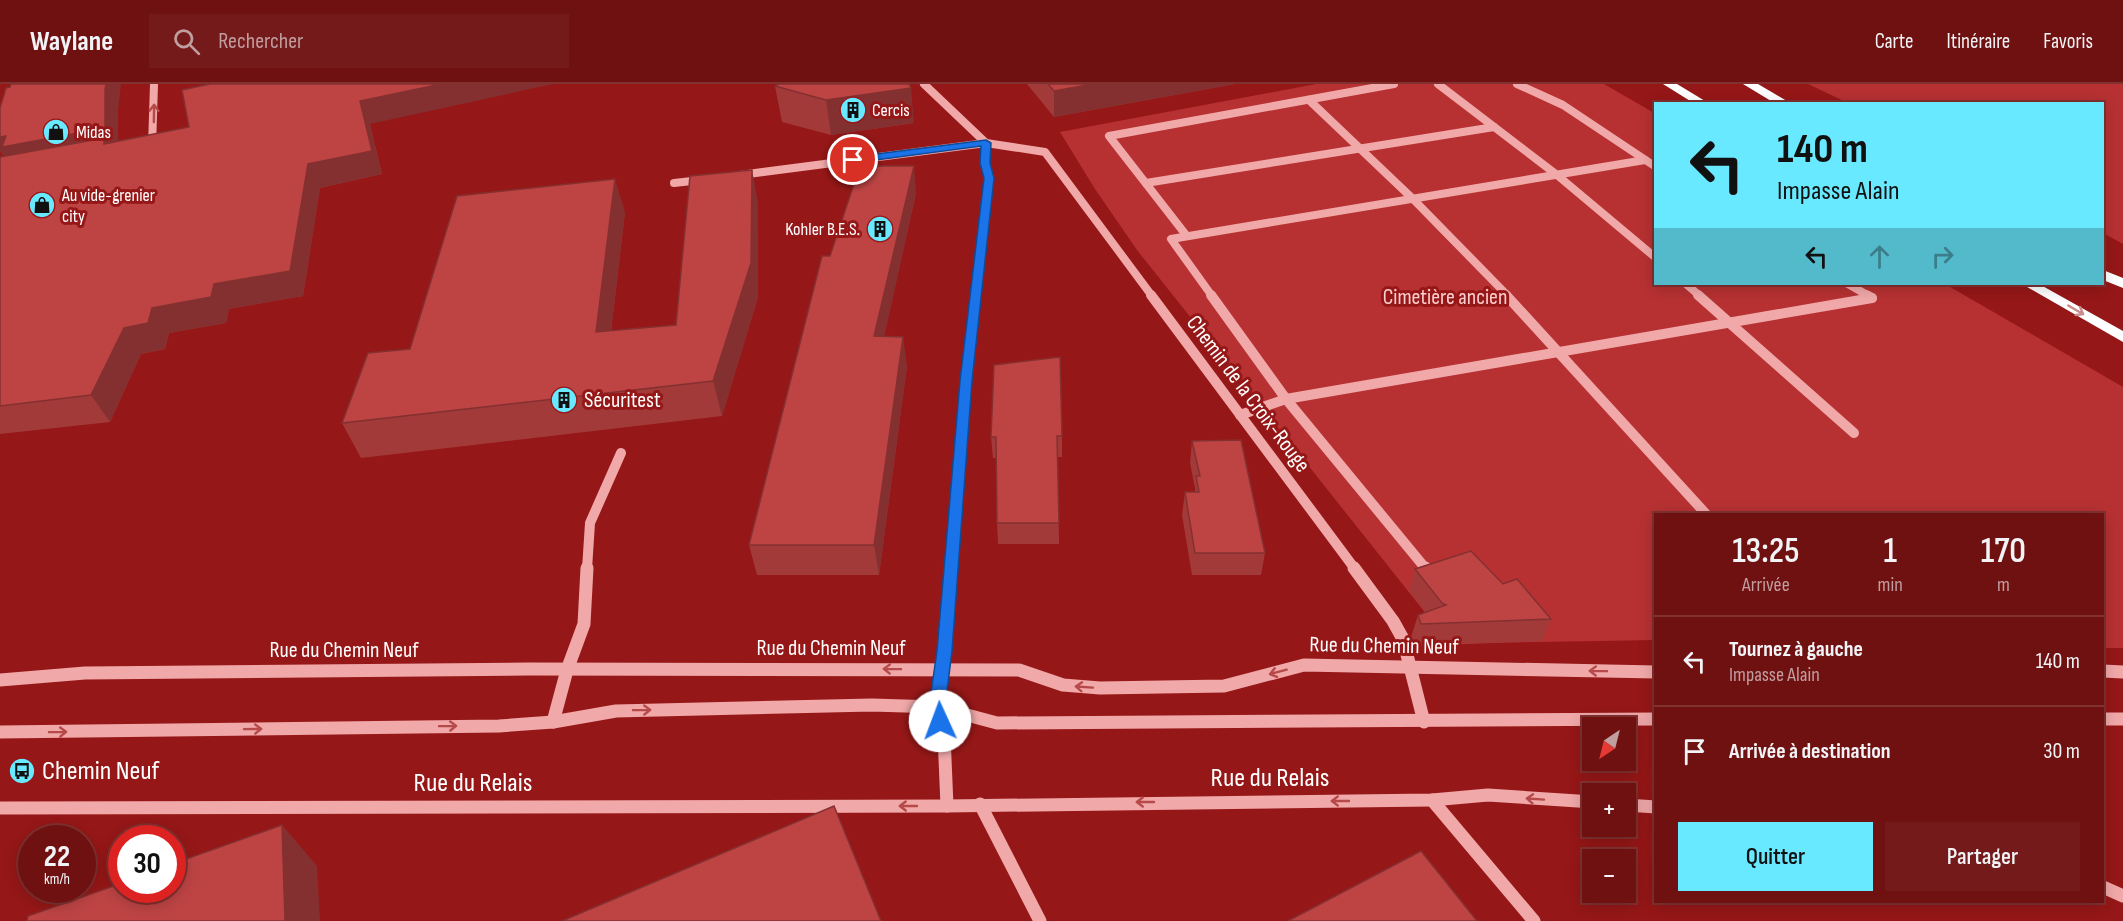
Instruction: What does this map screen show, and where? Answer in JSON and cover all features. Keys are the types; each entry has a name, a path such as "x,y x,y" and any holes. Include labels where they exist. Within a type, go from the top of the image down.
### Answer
{"highway":[{"path":"1669,84 1700,102"},
{"path":"1749,84 1782,102"},
{"path":"2104,274 2123,284"},
{"path":"2031,285 2123,337"}],"street":[{"path":"140,151 152,149 154,84"},
{"path":"924,84 986,143 985,163 989,178 966,381 937,707 945,747 947,806"},
{"path":"1186,234 1109,136 1394,84"},
{"path":"1438,84 1557,175 1654,256"},
{"path":"1517,84 1563,105 1654,166"},
{"path":"1309,100 1363,148 1413,198 1560,352 1705,513"},
{"path":"1146,183 1494,127"},
{"name":"Chemin de la Croix-Rouge","path":"732,176 986,143 1045,152 1393,621 1403,639 1424,722"},
{"path":"1428,572 1286,399 1171,239 1186,234 1645,160"},
{"path":"674,183 709,179"},
{"path":"1687,285 1854,433"},
{"path":"1240,415 1286,399 1872,298 1850,285"},
{"path":"553,722 567,670 584,624 590,523 621,453"},
{"name":"Rue du Chemin Neuf","path":"0,680 85,672 1019,670 1063,685 1100,688 1224,686 1304,665 1654,672"},
{"path":"2104,671 2123,672"},
{"path":"0,732 499,726 553,722 616,711 872,705 937,707 996,723 1654,719"},
{"path":"2104,719 2123,719"},
{"name":"Rue du Relais","path":"0,808 947,806 1432,800 1488,795 1582,801"},
{"path":"1432,800 1534,921"},
{"path":"980,804 1040,921"},
{"path":"1636,806 1654,807"},
{"path":"2104,887 2123,896"}],"green space":[{"name":"Cimetière ancien","path":"1316,84 1604,84 1654,113 1654,285 1947,285 2123,387 2123,648 2104,648 2104,513 1654,513 1654,640 1479,643 1435,625 1137,250 1095,189 1060,132"},
{"path":"1808,84 2123,84 2123,244 2104,234 2104,102 1846,102"}],"building":[{"path":"11,84 106,84 105,128 2,147 6,136 0,137 0,108 6,88"},
{"path":"210,84 441,84 360,101 372,151 308,164 290,271 214,284 211,297 152,308 148,323 124,328 91,395 0,406 0,157 104,138 104,144 189,127 182,90"},
{"path":"779,84 909,84 911,88 826,100 775,86"},
{"path":"1048,84 1093,84 1054,91"},
{"path":"860,166 914,166 874,336 903,337 874,545 749,545 822,256 830,256"},
{"path":"752,170 751,263 713,381 342,423 368,353 410,349 457,196 615,179 596,332 676,325 690,176"},
{"path":"1060,357 1062,436 1057,436 1059,523 997,523 996,437 991,437 994,365"},
{"path":"1241,440 1265,553 1195,553 1185,492 1199,492 1196,476 1200,476 1192,441"},
{"path":"1471,551 1503,584 1517,579 1551,619 1421,624 1418,615 1446,605 1415,569"},
{"path":"834,806 881,921 562,921"},
{"path":"282,825 285,921 27,921 28,916 65,903 96,903 96,892 108,888 108,903 186,903 186,859"},
{"path":"1421,851 1477,921 1288,921"}],"place":[{"name":"Cercis","path":"853,110"},
{"name":"Midas","path":"56,132"},
{"name":"Au vide-grenier city","path":"42,205"},
{"name":"Kohler B.E.S.","path":"880,229"},
{"name":"Sécuritest","path":"564,400"},
{"name":"Chemin Neuf","path":"22,771"}],"route":[{"path":"853,160 986,143 985,163 989,178 966,381 945,651 937,707 940,721"}]}
